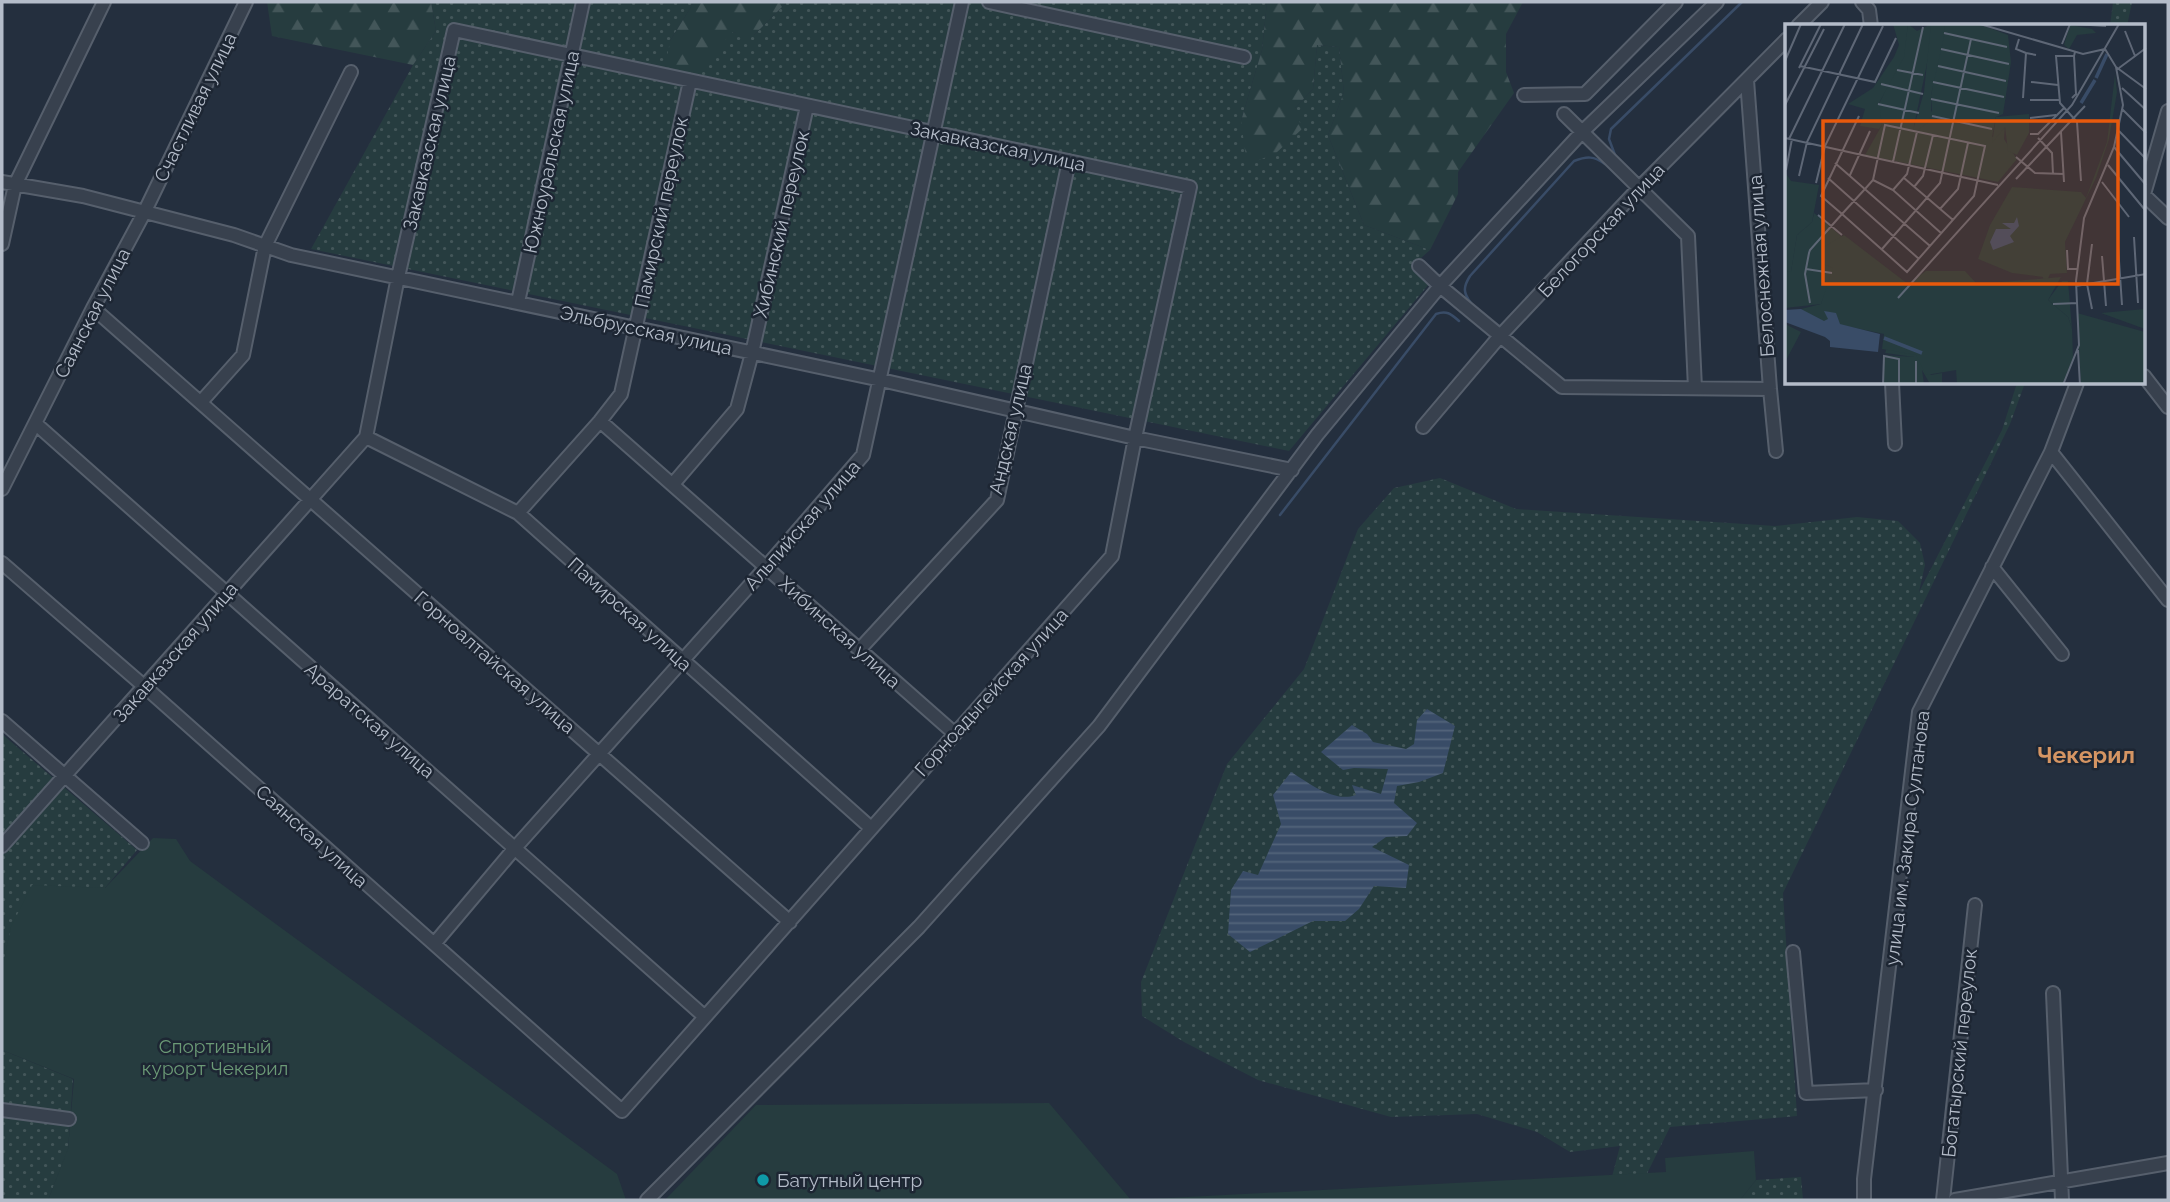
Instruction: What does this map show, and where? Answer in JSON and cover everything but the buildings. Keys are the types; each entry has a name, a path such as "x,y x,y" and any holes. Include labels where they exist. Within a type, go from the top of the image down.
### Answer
{"street":[{"path":"2,244 8,184 104,2"},
{"name":"Счастливая улица","path":"144,213 246,2"},
{"name":"Южноуральская улица","path":"518,302 583,2"},
{"name":"Альпийская улица","path":"434,944 515,848 863,455 962,2"},
{"path":"989,2 1244,57"},
{"path":"1524,95 1585,94 1676,2"},
{"path":"647,1200 919,927 1099,726 1266,500 1440,286 1581,132 1717,2"},
{"path":"1800,24 1822,2"},
{"path":"1862,2 1869,10 1871,24"},
{"name":"Закавказская улица","path":"2,846 366,437 398,277 454,30 1190,187"},
{"name":"Белогорская улица","path":"1423,427 1500,336 1639,188 1785,41"},
{"path":"201,402 243,355 265,246 351,72"},
{"name":"Памирский переулок","path":"518,513 621,394 690,80"},
{"name":"Белоснежная улица","path":"1748,80 1776,451"},
{"name":"Хибинский переулок","path":"673,484 737,409 807,106"},
{"path":"2146,188 2168,111"},
{"path":"1564,114 1688,236 1695,388"},
{"name":"Андская улица","path":"859,650 997,499 1069,161"},
{"name":"Эльбрусская улица","path":"8,184 83,197 234,235 291,255 1292,470"},
{"name":"Горноадыгейская улица","path":"622,1111 1112,556 1190,187"},
{"path":"2146,197 2168,218"},
{"name":"Саянская улица","path":"2,489 144,213"},
{"path":"1419,266 1562,387 1770,389"},
{"name":"Горноалтайская улица","path":"93,308 790,922"},
{"path":"2146,379 2168,407"},
{"path":"1892,385 1895,444"},
{"name":"улица им. Закира Султанова","path":"1864,1200 1864,1179 1919,712 2051,452 2076,385"},
{"name":"Хибинская улица","path":"600,421 954,733"},
{"name":"Араратская улица","path":"36,424 705,1017"},
{"name":"Памирская улица","path":"366,437 518,513 871,828"},
{"path":"2051,452 2168,600"},
{"name":"Саянская улица","path":"2,563 622,1111"},
{"path":"1992,567 2062,654"},
{"path":"2,721 142,843"},
{"name":"Богатырский переулок","path":"1943,1200 1975,905"},
{"path":"1793,952 1806,1093 1876,1090"},
{"path":"2053,993 2059,1181 2062,1200"},
{"path":"2,1110 69,1119"},
{"path":"1955,1200 2168,1163"}],"green space":[{"path":"267,2 431,2 436,31 413,65 272,36"},
{"path":"431,2 694,2 670,41 733,32 754,35 787,2 1267,2 1262,50 1241,121 1295,108 1313,89 1317,45 1339,47 1344,92 1328,135 1364,225 1430,250 1421,258 1428,272 1429,284 1289,451 311,249 413,65 436,31"},
{"path":"694,2 787,2 752,37 733,32 695,73 665,67 670,41"},
{"path":"1267,2 1523,2 1506,34 1506,72 1514,93 1458,172 1458,194 1430,250 1364,225 1328,135 1344,92 1339,47 1317,45 1313,89 1295,108 1302,129 1276,153 1247,165 1241,121 1262,50"},
{"path":"2113,2 2132,2 2127,24 2110,24"},
{"path":"2016,385 2024,385 2010,424 1783,893 1797,1116 1670,1127 1634,1200 1606,1200 1620,1146 1570,1152 1537,1132 1477,1114 1391,1117 1258,1080 1184,1042 1142,1016 1141,982 1227,764 1304,669 1358,529 1394,488 1440,478 1516,509 1775,526 1857,517 1898,521 1920,543 1925,565 1919,592 2002,430"},
{"path":"2,734 137,850 105,888 2,969"},
{"name":"Спортивный курорт Чекерил","path":"153,838 176,839 190,861 617,1174 626,1200 48,1200 68,1149 74,1079 2,1050 2,969 11,927 32,885 105,888"},
{"path":"2,1050 73,1079 68,1151 48,1200 2,1200"},
{"path":"1049,1103 1131,1200 665,1200 756,1105"},
{"path":"1754,1151 1756,1180 1740,1200 1131,1200 1666,1172 1665,1158"},
{"path":"1801,1177 1803,1200 1740,1200 1756,1180"}],"water":[{"path":"1427,709 1455,726 1443,773 1419,782 1397,786 1394,803 1417,823 1407,836 1386,837 1372,847 1409,865 1406,888 1374,886 1359,909 1345,921 1313,921 1250,952 1228,934 1231,890 1243,871 1258,875 1281,824 1273,795 1291,772 1322,791 1339,796 1356,795 1352,785 1381,794 1388,769 1343,770 1321,752 1352,725 1367,734 1373,742 1406,749 1414,744 1417,720"}],"waterway":[{"path":"1615,155 1609,139 1611,129 1742,2"},
{"path":"1471,303 1465,290 1470,276 1574,161 1590,158 1605,164"},
{"path":"1280,515 1436,314 1449,313 1459,321"}],"place":[{"name":"Батутный центр","path":"763,1180"}],"district":[{"name":"Чекерил","path":"2086,755"}]}
